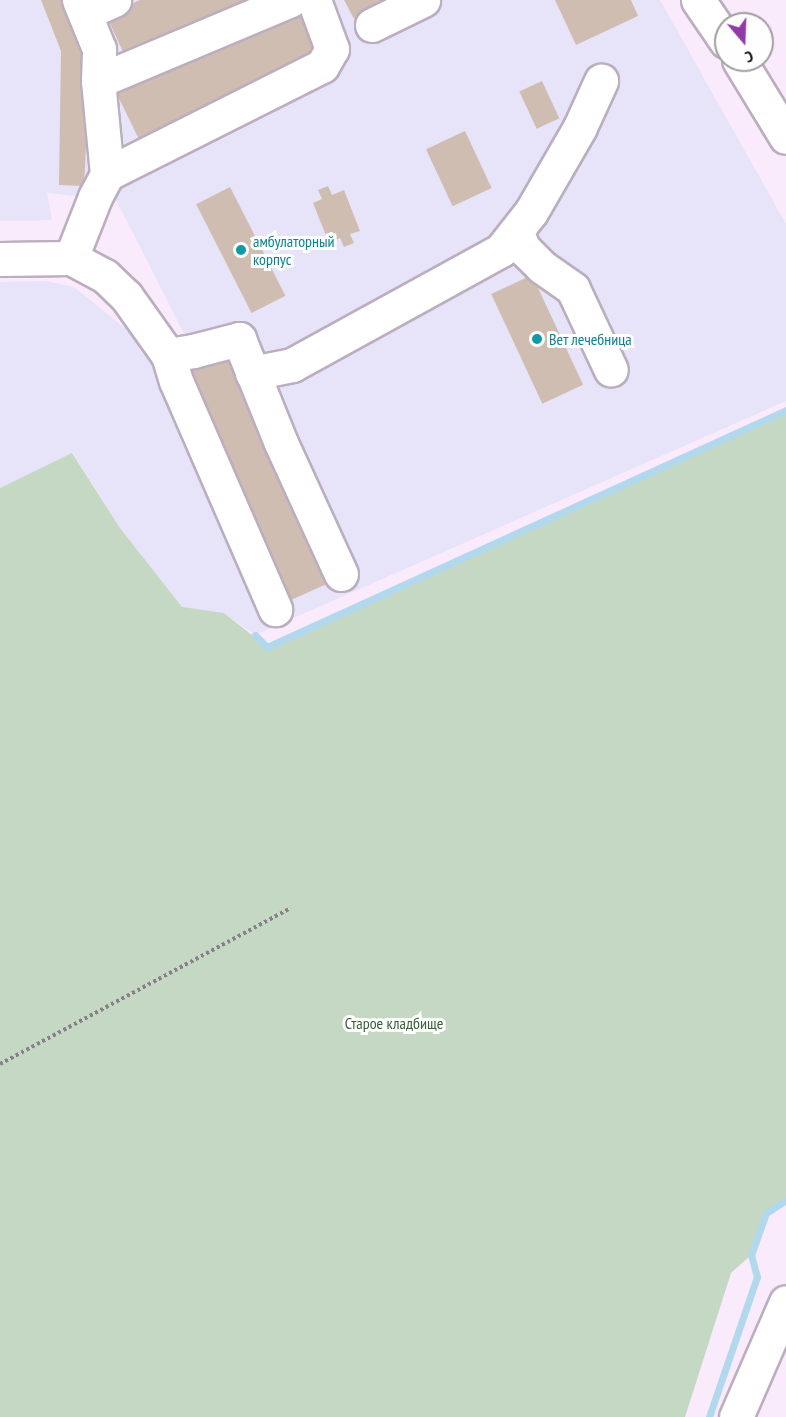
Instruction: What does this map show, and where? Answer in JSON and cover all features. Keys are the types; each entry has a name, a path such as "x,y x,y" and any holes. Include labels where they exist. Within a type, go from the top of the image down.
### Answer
{"street":[{"path":"98,81 291,0"},
{"path":"107,174 322,66 332,50 314,0"},
{"path":"372,25 423,0"},
{"path":"698,0 714,23"},
{"path":"71,258 95,197 107,174 98,81 99,49 93,4"},
{"path":"746,72 786,137"},
{"path":"252,373 292,365 501,250 516,232 580,128 602,81"},
{"path":"516,232 524,249 542,267 573,289 611,370"},
{"path":"0,259 71,258 105,276 126,296 168,355 176,381 275,609"},
{"path":"168,355 238,339 341,574"},
{"path":"736,1417 786,1302"}],"path":[{"path":"0,1064 291,908"}],"shaded area":[{"path":"0,0 660,0 786,224 786,401 255,635 224,613 182,608 120,528 73,453 0,488 0,282 45,281 74,287 131,333 142,354 188,341 116,200 47,193 52,220 0,221"}],"green space":[{"name":"Старое кладбище","path":"786,410 786,1200 766,1213 751,1255 731,1273 685,1417 0,1417 0,488 72,453 120,528 182,607 224,613 267,647"}],"building":[{"path":"41,0 73,0 91,47 84,186 59,185 61,51"},
{"path":"140,0 250,0 125,56 106,15"},
{"path":"344,0 392,0 354,19"},
{"path":"555,0 631,0 638,16 576,45"},
{"path":"300,4 323,52 140,141 117,93"},
{"path":"542,81 559,118 537,129 519,92"},
{"path":"465,131 492,188 453,206 426,149"},
{"path":"328,186 332,195 344,190 360,231 350,234 354,243 344,247 340,238 329,243 313,203 322,199 318,190"},
{"name":"амбулаторный корпус","path":"230,187 285,296 252,313 196,204"},
{"name":"Вет лечебница","path":"532,275 583,385 542,404 491,294"},
{"path":"230,349 333,581 288,601 184,369"}],"waterway":[{"path":"255,635 267,647 786,410"},
{"path":"709,1417 757,1277 751,1255 766,1213 786,1200"}],"place":[{"name":"амбулаторный корпус","path":"241,250"},
{"name":"Вет лечебница","path":"537,339"}]}
